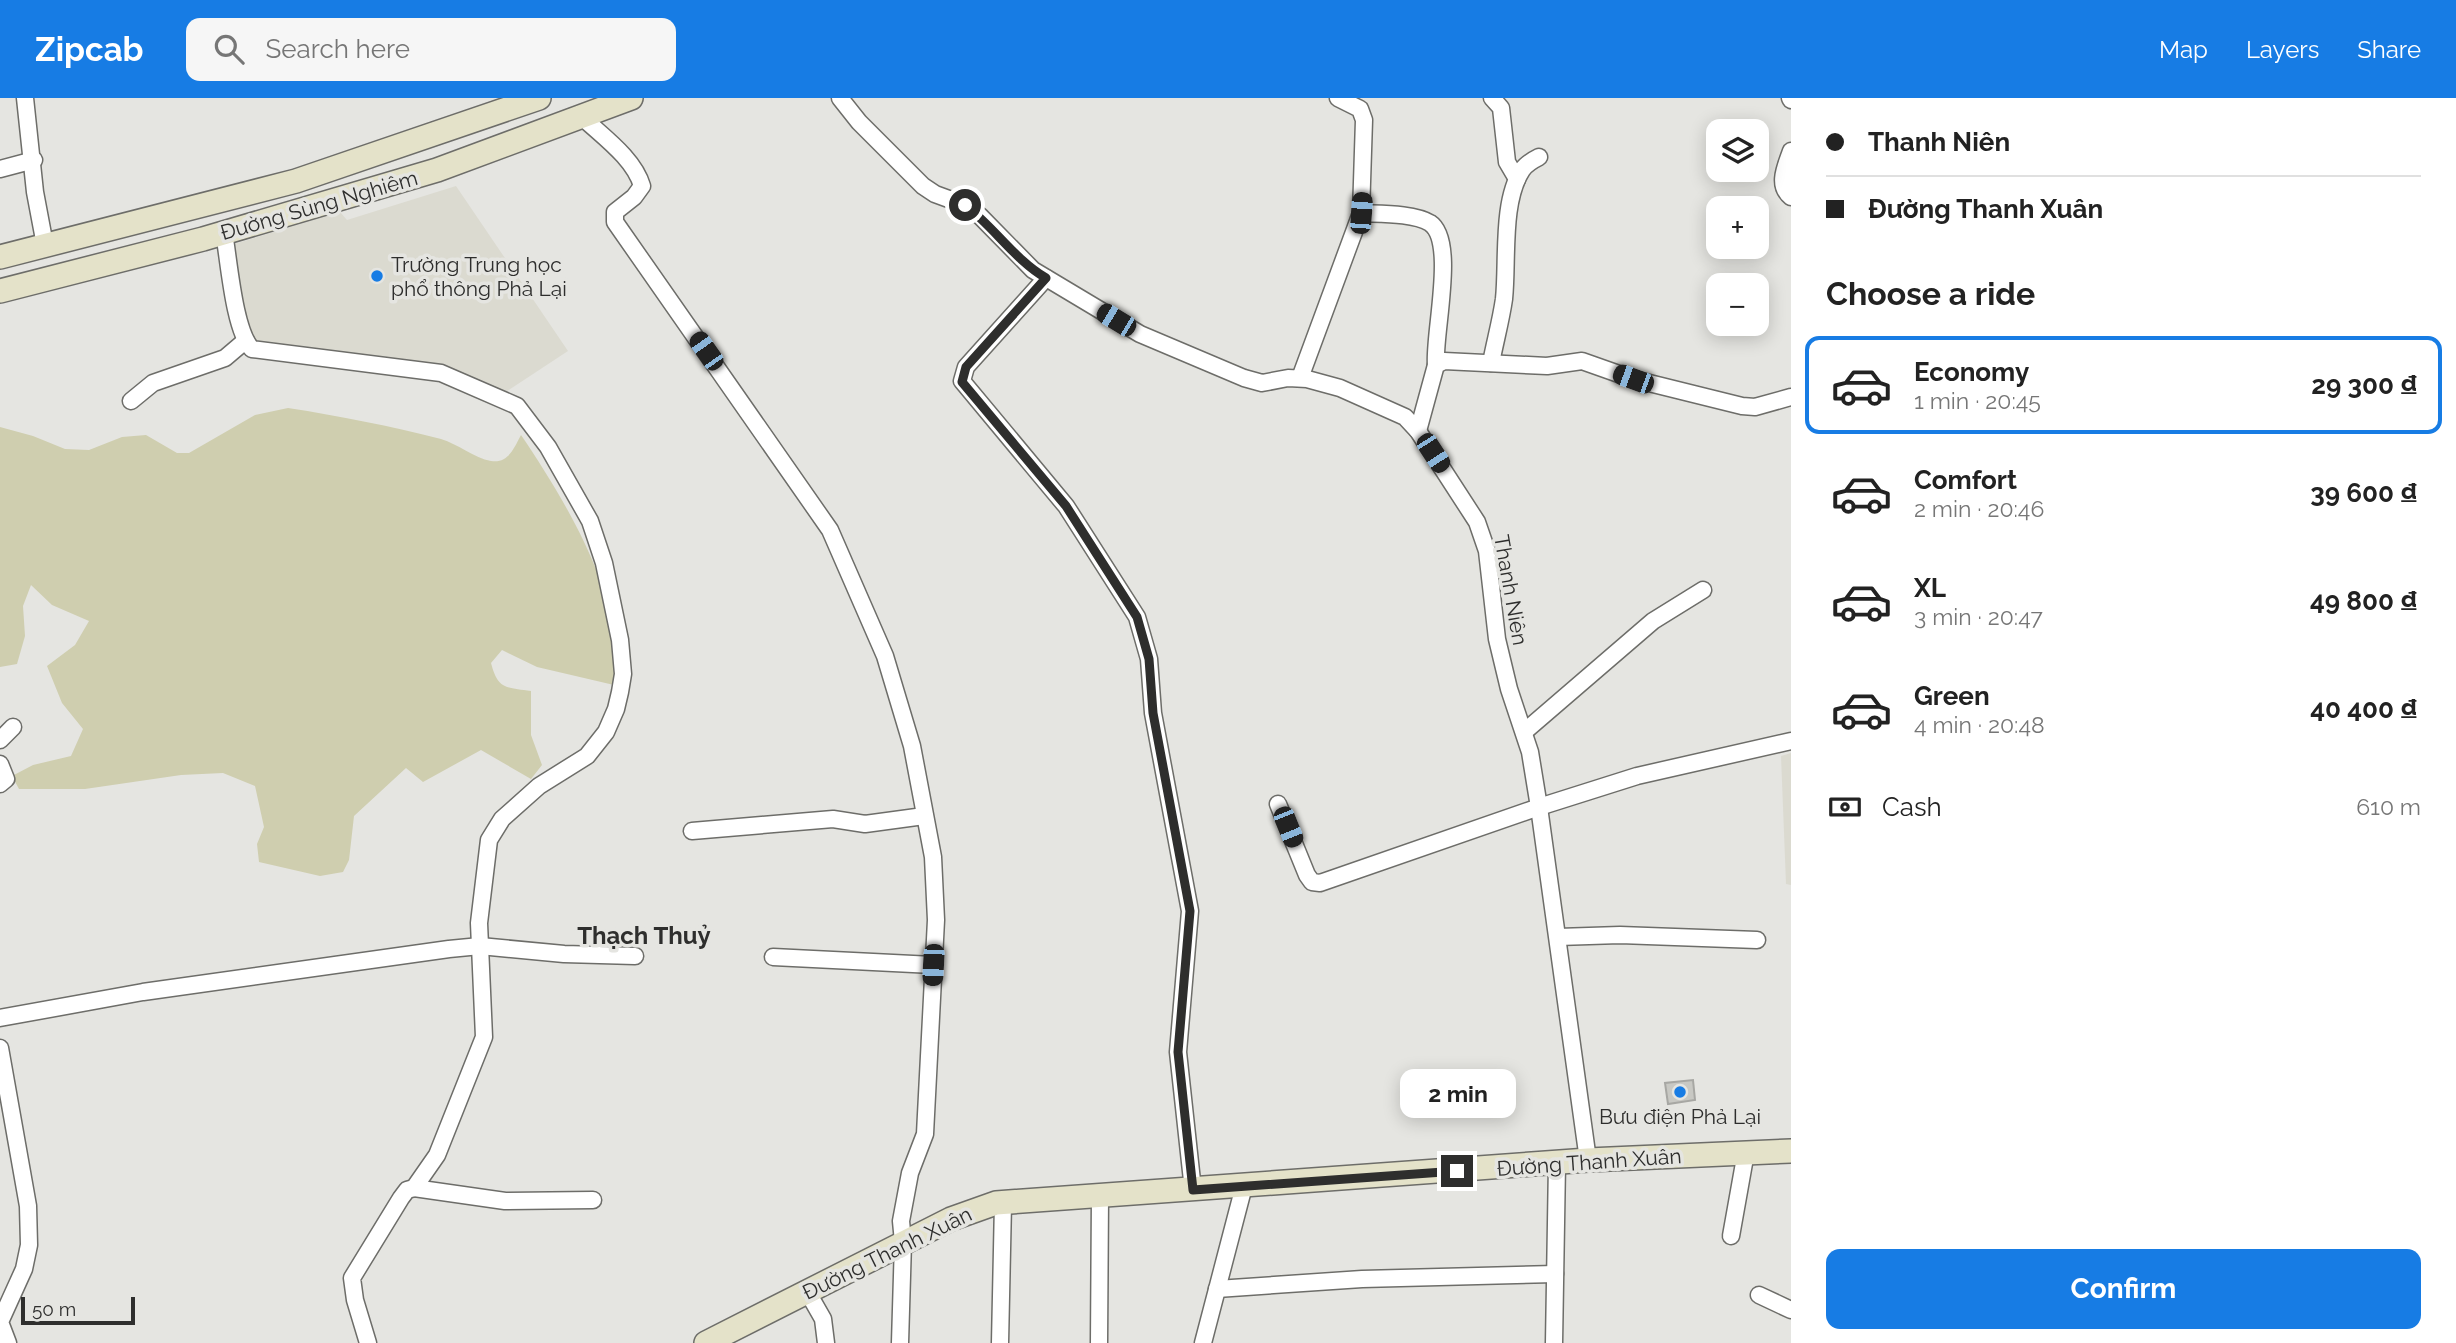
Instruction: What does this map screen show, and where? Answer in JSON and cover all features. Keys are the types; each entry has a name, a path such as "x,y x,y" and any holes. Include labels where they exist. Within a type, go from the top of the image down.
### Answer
{"street":[{"path":"25,98 36,192 46,245"},
{"name":"Đường Sùng Nghiêm","path":"0,257 296,181 539,98"},
{"name":"Đường Sùng Nghiêm","path":"0,291 224,233 437,170 631,98"},
{"name":"Thanh Niên","path":"840,98 853,116 923,186 935,194 965,205 980,216 1033,270 1140,334 1262,383 1300,378 1340,388 1405,417 1419,431 1477,522 1487,551 1497,639 1509,689 1530,752 1588,1160"},
{"path":"1300,378 1361,213 1364,120 1360,109 1338,98"},
{"path":"1492,98 1502,108 1507,162 1517,179"},
{"path":"581,116 626,159 640,177 642,186 634,197 615,212 615,222 830,530 885,656 912,746 933,857 936,920 925,1134 910,1173 901,1222 903,1242 900,1343"},
{"path":"1791,150 1783,180 1785,193 1791,197"},
{"path":"1491,363 1504,299 1506,244 1517,179 1524,167 1539,156"},
{"path":"0,169 34,160"},
{"path":"1361,213 1409,217 1429,222 1437,231 1444,286 1434,351 1436,365 1419,431"},
{"path":"224,233 244,341 252,349 280,355 441,373 516,406 548,447 590,521 604,563 620,640 623,674 616,709 606,733 587,756 539,786 502,819 489,840 479,923 484,1037 437,1155 414,1188"},
{"path":"1046,278 966,367 962,382 1066,506 1137,617 1149,659 1153,713 1190,911 1178,1052 1193,1190"},
{"path":"131,401 153,383 225,358 244,341"},
{"path":"1436,365 1444,360 1547,366 1582,361 1633,379 1742,406 1755,407 1791,397"},
{"path":"1524,732 1653,621 1703,590"},
{"path":"0,740 13,727"},
{"path":"1278,804 1307,875 1312,882 1320,883 1637,776 1791,741"},
{"path":"0,764 6,779 0,784"},
{"path":"692,831 833,818 865,824 924,816"},
{"path":"1558,937 1620,935 1757,940"},
{"path":"0,1018 143,992 480,946 564,954 635,956"},
{"path":"773,957 933,965"},
{"path":"0,1048 29,1206 29,1245 24,1269 0,1322 8,1343"},
{"name":"Đường Thanh Xuân","path":"706,1343 951,1219 1003,1203 1588,1160 1791,1151"},
{"path":"1731,1236 1746,1152"},
{"path":"1554,1343 1557,1163"},
{"path":"1203,1343 1244,1186"},
{"path":"368,1343 355,1300 352,1278 407,1190 414,1188 505,1201 593,1200"},
{"path":"1099,1343 1100,1196"},
{"path":"1000,1343 1003,1203"},
{"path":"1217,1289 1362,1279 1555,1274"},
{"path":"807,1291 823,1319 827,1343"},
{"path":"1759,1295 1791,1310"}],"shaded area":[{"name":"Trường Trung học phổ thông Phả Lại","path":"456,186 568,351 504,393 436,364 371,360 257,341 247,330 231,245 340,212 347,220"},
{"path":"1791,753 1791,885 1786,884 1781,756"}],"green space":[{"path":"288,408 441,439 491,461 506,458 521,435 566,507 593,561 611,616 615,642 614,685 537,667 502,650 491,663 500,683 509,688 531,691 531,735 542,765 531,779 481,750 423,782 406,768 354,816 349,860 343,872 320,876 259,862 257,844 264,827 255,786 223,773 181,775 85,789 19,789 12,776 33,765 71,756 83,729 62,703 47,666 75,645 89,621 52,605 31,585 23,606 25,636 17,664 0,667 0,427 65,449 89,450 122,437 146,435 177,453 189,453 255,415"}],"building":[{"name":"Bưu điện Phả Lại","path":"1693,1080 1695,1100 1668,1104 1665,1083"}],"place":[{"name":"Trường Trung học phổ thông Phả Lại","path":"377,276"},
{"name":"Bưu điện Phả Lại","path":"1680,1092"}],"district":[{"name":"Thạch Thuỷ","path":"644,935"}],"route":[{"path":"965,205 980,216 1033,270 1046,278 966,367 962,382 1066,506 1137,617 1149,659 1153,713 1190,911 1178,1052 1179,1083 1193,1190 1457,1171"}]}
